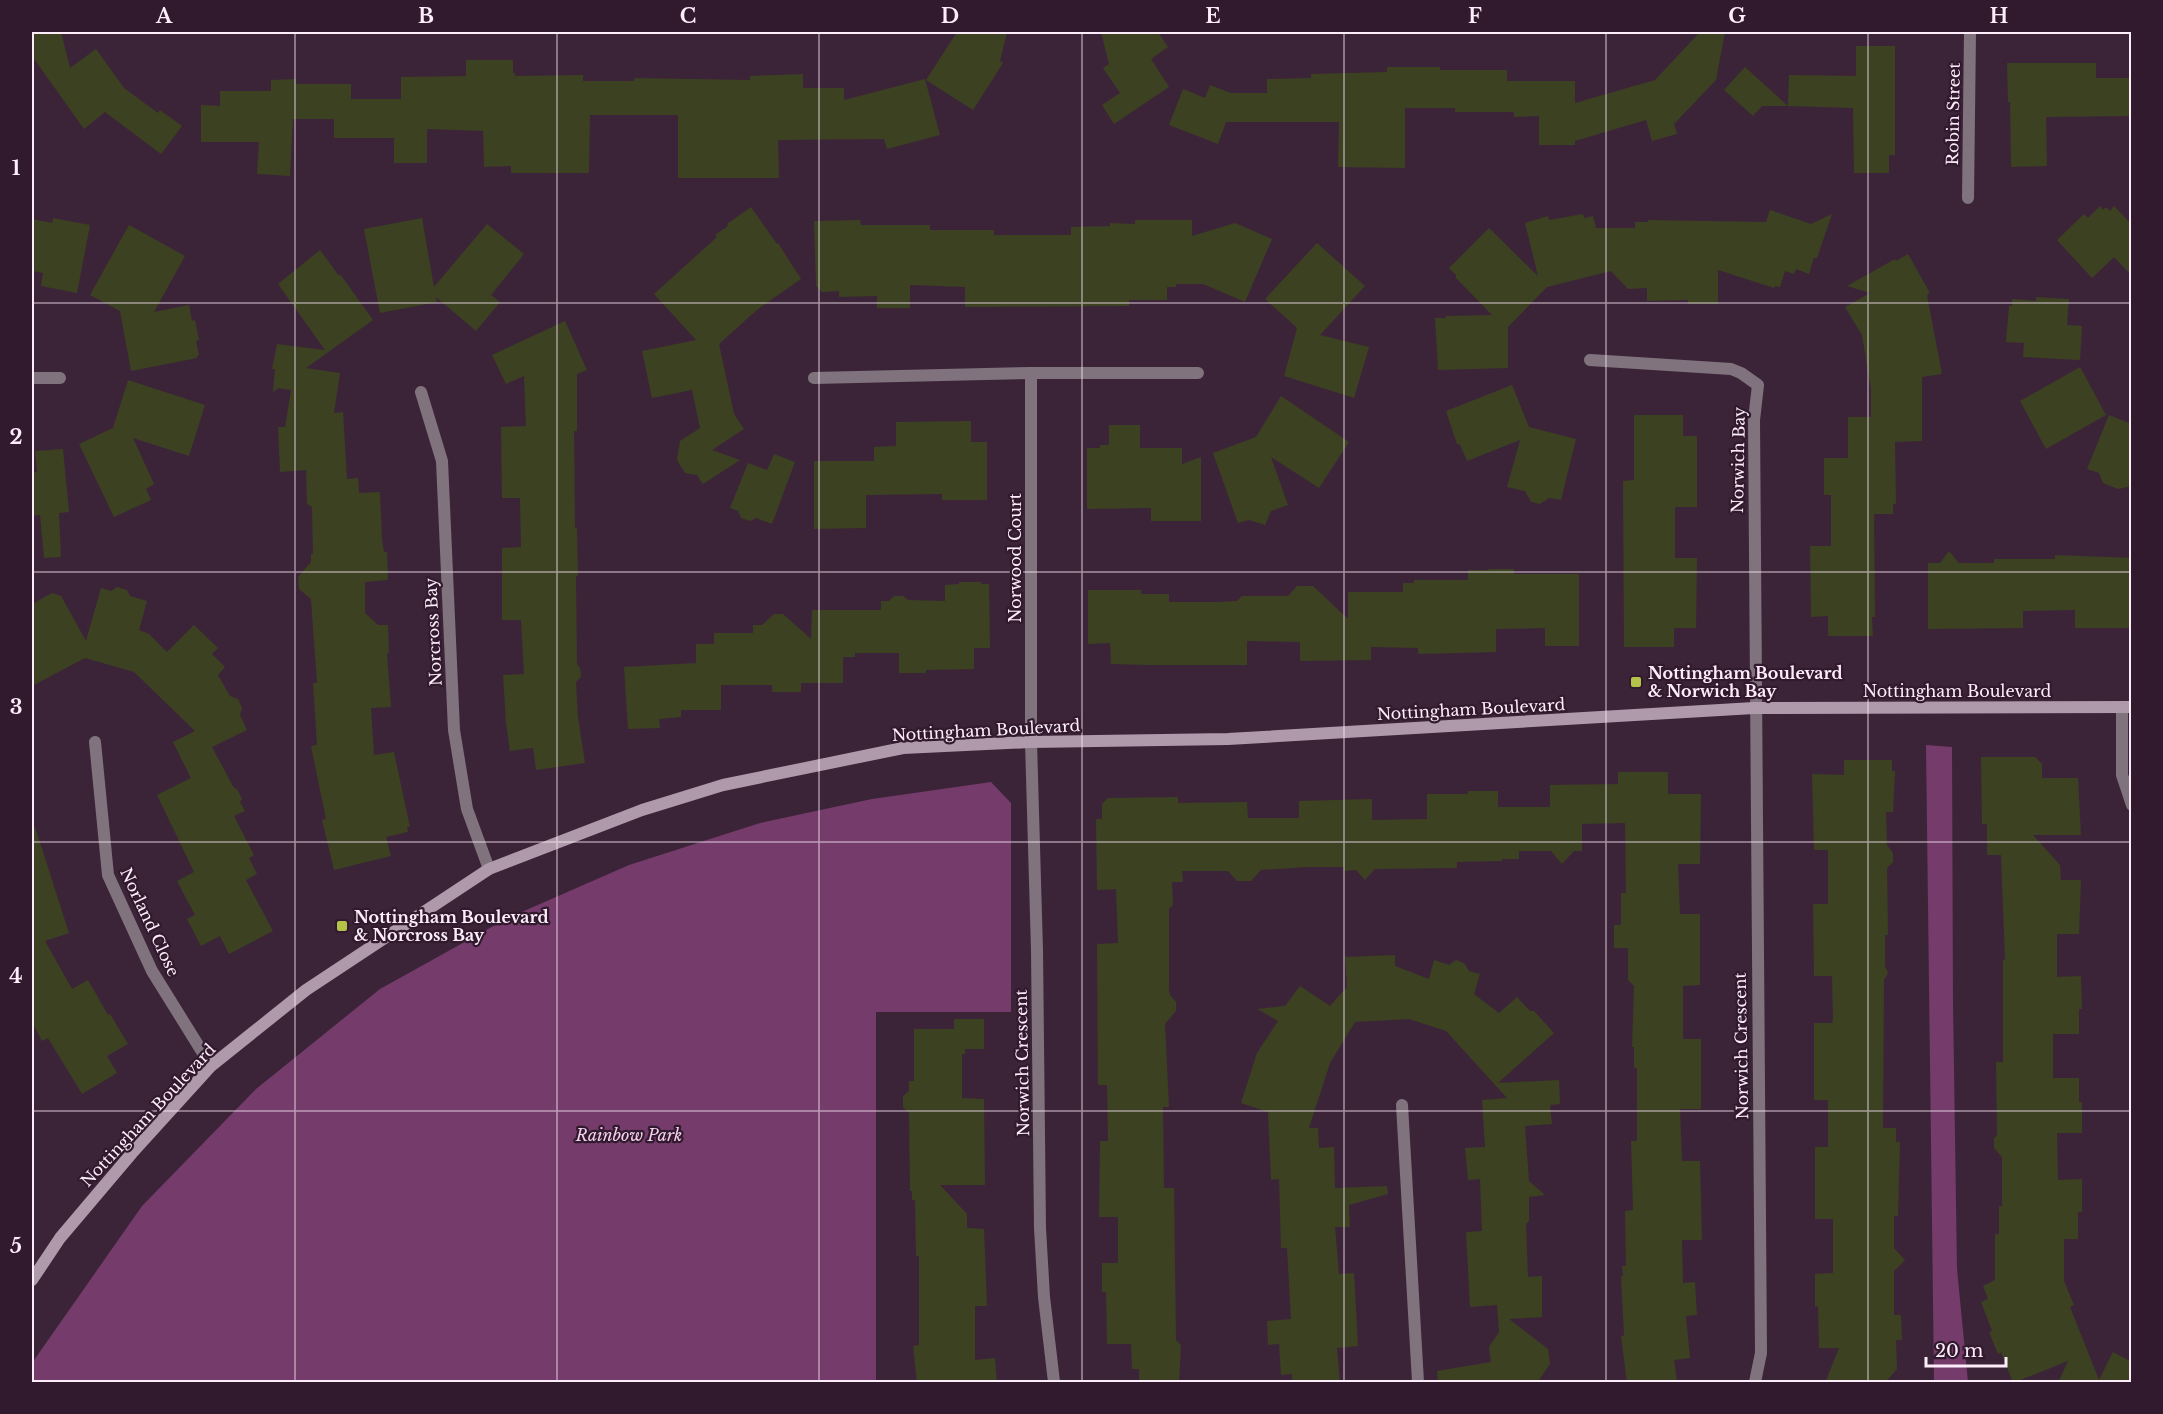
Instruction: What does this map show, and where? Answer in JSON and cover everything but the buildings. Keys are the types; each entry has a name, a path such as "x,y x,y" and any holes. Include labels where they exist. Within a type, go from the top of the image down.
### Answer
{"street":[{"name":"Robin Street","path":"1968,198 1971,32"},
{"name":"Norwich Bay","path":"1590,360 1731,369 1758,385 1754,420 1754,708"},
{"path":"814,378 1030,373 1198,373"},
{"name":"Norwood Court","path":"1030,373 1031,742"},
{"path":"32,378 60,378"},
{"name":"Norcross Bay","path":"421,392 441,461 454,730 467,809 489,869"},
{"name":"Nottingham Boulevard","path":"32,1280 68,1229 132,1153 211,1066 306,990 489,869 642,810 723,785 903,748 1031,742 1228,739 1754,708 2127,707 2122,776 2132,805"},
{"name":"Norwich Crescent","path":"1754,708 1761,1342 1755,1383"},
{"name":"Norland Close","path":"95,742 108,875 152,971 211,1066"},
{"name":"Norwich Crescent","path":"1031,742 1037,950 1040,1228 1044,1297 1054,1383"},
{"path":"1402,1105 1418,1383"}],"green space":[{"path":"1926,745 1952,747 1957,1269 1968,1382 1934,1382"},
{"name":"Rainbow Park","path":"991,782 1011,803 1011,1012 876,1012 876,1382 32,1382 32,1363 142,1206 256,1089 380,989 506,919 629,865 760,823 872,799"}],"place":[{"name":"Nottingham Boulevard & Norwich Bay","path":"1636,682"},
{"name":"Nottingham Boulevard & Norcross Bay","path":"342,926"}]}
